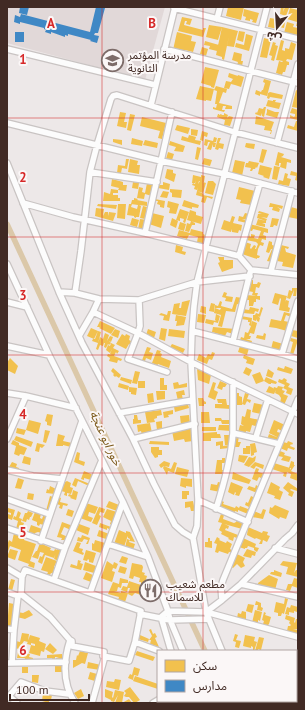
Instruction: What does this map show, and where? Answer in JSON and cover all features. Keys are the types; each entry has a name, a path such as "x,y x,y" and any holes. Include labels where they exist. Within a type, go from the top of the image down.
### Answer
{"street":[{"path":"217,19 220,7"},
{"path":"222,650 206,612 193,538 197,526 198,500 191,362 192,330 197,282 226,174 234,132 267,7"},
{"path":"152,105 174,8 298,39"},
{"path":"7,49 156,85"},
{"path":"164,49 296,83"},
{"path":"277,143 296,83 298,64"},
{"path":"75,293 90,172 111,99 114,96 117,95 152,105 234,132 298,148"},
{"path":"145,233 172,112"},
{"path":"7,123 161,161 226,174 295,192 271,272"},
{"path":"7,163 59,292 79,336 134,439 154,484 175,525 193,538"},
{"path":"90,172 157,182"},
{"path":"239,256 260,183"},
{"path":"23,203 85,220 239,256 251,270 298,275"},
{"path":"7,264 49,355 123,502 148,557 170,620 183,650"},
{"path":"233,341 251,270"},
{"path":"59,292 75,293 99,299 139,300 197,282 250,276"},
{"path":"79,336 99,299"},
{"path":"139,300 140,326 128,360 167,372"},
{"path":"282,354 298,300"},
{"path":"7,302 27,308"},
{"path":"93,312 138,333 191,362 296,413"},
{"path":"192,330 298,359"},
{"path":"7,346 49,355"},
{"path":"216,510 232,451 233,382"},
{"path":"7,394 26,396 76,408"},
{"path":"7,438 26,396"},
{"path":"256,437 268,399"},
{"path":"222,600 222,584 279,444 296,413 298,399"},
{"path":"119,413 193,400"},
{"path":"41,541 82,421"},
{"path":"134,439 195,424"},
{"path":"233,433 256,437 279,444"},
{"path":"54,580 65,548 102,460"},
{"path":"7,470 33,476 62,478"},
{"path":"7,499 50,514"},
{"path":"198,500 216,510 248,522"},
{"path":"90,593 123,502"},
{"path":"206,612 242,584 298,525"},
{"path":"7,528 41,541 65,548"},
{"path":"108,544 148,557"},
{"path":"275,548 298,554"},
{"path":"7,568 22,577"},
{"path":"66,662 10,663 22,577 25,570 141,611 135,642 129,661 105,656"},
{"path":"242,584 298,597"},
{"path":"7,592 20,595 50,617 72,641 72,646 104,652 103,656 105,656 92,703"},
{"path":"161,617 168,611 206,612 298,637"},
{"path":"140,614 170,620 209,619"},
{"path":"161,617 171,650"},
{"path":"7,630 14,630"},
{"path":"70,640 66,655 66,687 74,703"},
{"path":"135,642 157,650"},
{"path":"17,703 8,697 21,682 45,691 69,694"}],"shaded area":[{"name":"مدرسة المؤتمر الثانوية","path":"7,7 165,7 145,80 7,43"}],"building: سكن":[{"path":"228,7 244,7 241,20 226,16"},
{"path":"281,7 284,7 283,12 285,7 289,8 286,16 280,14"},
{"path":"290,8 298,10 298,26 296,26 297,22 287,19"},
{"path":"244,9 259,13 256,23 252,22 253,20 250,19 250,21 245,20 246,17 243,16"},
{"path":"283,16 286,17 284,28 279,27 278,29 268,27 270,18 282,20"},
{"path":"182,17 192,19 190,25 186,24 187,21 185,21 184,25 203,30 203,28 206,28 203,37 178,31"},
{"path":"287,22 294,24 293,27 298,28 298,37 284,33"},
{"path":"209,25 222,27 218,40 206,37"},
{"path":"222,27 238,31 236,38 229,36 224,60 222,57 216,55"},
{"path":"239,31 245,32 243,42 237,40"},
{"path":"177,32 192,36 191,41 196,42 193,52 185,50 184,54 173,50"},
{"path":"246,34 253,36 249,51 235,47 236,43 244,45"},
{"path":"229,36 236,38 234,47 227,46"},
{"path":"264,38 271,40 267,58 260,57"},
{"path":"281,40 284,41 282,50 285,51 285,48 289,49 291,42 296,44 292,60 287,59 286,61 289,62 289,65 287,65 285,72 283,72 282,75 276,73 279,61 283,61 276,60"},
{"path":"205,41 219,45 217,51 209,49 210,46 204,45"},
{"path":"273,42 278,46 274,61 271,60 272,56 269,55"},
{"path":"202,47 208,49 206,56 200,54"},
{"path":"234,52 242,54 242,66 237,65 238,62 232,60"},
{"path":"205,67 219,70 214,88 201,83"},
{"path":"229,73 238,76 235,85 231,84 229,89 224,88 226,81 231,82 233,79 228,77"},
{"path":"238,75 244,77 241,87 235,85"},
{"path":"264,79 271,81 267,96 255,94 256,90 261,92 263,90 265,83 263,82"},
{"path":"200,86 214,89 211,101 196,99"},
{"path":"216,86 227,89 226,93 223,92 219,103 232,106 232,109 225,109 226,106 223,106 222,110 225,110 224,112 213,109 213,107 216,108 217,104 215,104 217,91 214,90"},
{"path":"296,90 298,91 298,108 292,107"},
{"path":"270,92 283,95 282,99 267,98 268,93"},
{"path":"268,100 276,100 275,102 281,103 279,109 266,106"},
{"path":"266,107 264,117 262,116 262,113 261,116 255,114 259,108 263,109"},
{"path":"292,108 298,110 297,120 290,118 290,115 295,116 295,114 290,113"},
{"path":"267,109 279,112 277,118 266,115"},
{"path":"120,112 126,113 124,122 127,122 126,128 117,126"},
{"path":"224,113 228,115 227,118 229,116 233,117 230,126 224,125 225,120 217,117 218,114 224,115"},
{"path":"130,114 135,115 131,131 127,130"},
{"path":"256,116 274,122 271,134 271,131 264,130 265,126 255,124"},
{"path":"142,117 166,123 162,139 158,138 160,131 140,126"},
{"path":"296,121 298,121 298,131 287,128 288,125 294,127"},
{"path":"177,125 190,128 188,134 175,130"},
{"path":"191,129 198,130 197,136 191,135"},
{"path":"202,131 208,133 207,137 204,136 203,141 200,140"},
{"path":"189,135 196,137 195,140 201,141 200,145 181,140 182,136 188,138"},
{"path":"214,137 217,138 216,142 213,142 216,143 215,147 213,147 213,144 211,150 207,149 210,142 208,142 207,146 204,145 205,139 213,141"},
{"path":"132,138 143,141 142,146 131,144"},
{"path":"218,138 221,138 219,143 224,144 223,149 215,149"},
{"path":"113,139 122,140 122,145 113,142"},
{"path":"145,140 158,143 157,148 143,145"},
{"path":"170,141 185,146 183,152 174,151 176,147 169,145"},
{"path":"246,143 255,144 254,149 245,147"},
{"path":"197,147 201,148 198,160 195,159"},
{"path":"262,149 267,150 263,163 259,162"},
{"path":"168,152 174,154 172,160 166,159"},
{"path":"278,152 284,154 281,157 291,160 291,163 287,162 286,169 280,167 281,163 279,163 279,166 275,165"},
{"path":"204,158 212,160 210,166 202,164"},
{"path":"126,159 129,159 127,169 122,168 121,173 117,173 118,165 125,166"},
{"path":"130,159 138,161 137,165 140,165 139,174 128,172"},
{"path":"235,160 245,162 242,176 232,173"},
{"path":"249,161 259,163 257,168 256,167 250,171 251,168 245,167 246,163"},
{"path":"260,165 272,168 269,179 258,174"},
{"path":"274,166 280,167 277,180 272,179"},
{"path":"167,169 173,170 173,173 176,174 174,182 165,178"},
{"path":"291,171 298,173 298,181 295,180 296,176 290,175"},
{"path":"285,173 288,174 287,178 291,179 289,186 278,184 279,180 283,181"},
{"path":"193,175 201,177 201,175 205,176 204,182 202,182 206,183 203,193 197,191 198,187 197,190 194,189 195,186 192,185"},
{"path":"112,179 123,182 123,185 127,185 126,191 118,190 119,188 111,186"},
{"path":"208,181 213,181 216,184 213,195 205,193"},
{"path":"133,182 139,183 138,189 132,188"},
{"path":"163,182 170,184 169,190 158,188 159,185 163,185"},
{"path":"147,183 154,184 152,196 145,194 144,199 137,198 139,187 143,188 142,192 145,193"},
{"path":"239,187 255,191 251,205 240,203 241,200 236,199"},
{"path":"111,189 118,190 118,193 113,193 113,195 118,195 120,201 103,201 104,192 110,194"},
{"path":"170,189 182,190 181,198 172,197"},
{"path":"163,191 169,192 167,198 160,197"},
{"path":"197,191 204,194 203,195 213,197 212,199 207,197 205,203 201,202 203,197 196,195"},
{"path":"134,198 147,202 147,206 139,205 141,206 139,217 136,218 134,216 127,215 129,204 131,204","holes":["132,204 138,205 137,209 131,207"]},
{"path":"155,199 165,201 164,208 157,204 158,201 155,201"},
{"path":"184,200 199,205 198,208 192,207 192,209 182,206"},
{"path":"168,201 179,204 176,214 169,213 170,208 167,207"},
{"path":"270,203 283,206 282,209 277,207 280,209 279,212 272,210 273,207 269,207"},
{"path":"98,204 117,205 116,209 97,206"},
{"path":"118,204 126,204 125,219 117,218"},
{"path":"143,206 147,207 145,219 140,218"},
{"path":"291,207 298,209 298,219 288,217"},
{"path":"96,208 104,209 103,216 105,212 108,212 108,216 109,212 116,213 113,221 95,216"},
{"path":"180,209 189,212 185,223 183,222 184,219 180,218 180,221 176,220"},
{"path":"190,210 196,212 196,215 203,217 201,224 187,220"},
{"path":"259,211 269,214 267,218 261,217 267,219 266,221 257,218 258,214 262,214 258,213"},
{"path":"152,213 164,216 161,228 149,224"},
{"path":"245,213 249,214 248,220 242,219 247,221 247,223 238,221 239,216 243,217"},
{"path":"232,216 235,217 233,223 242,225 241,231 239,230 238,233 232,232 232,229 231,232 221,229 224,220 230,222"},
{"path":"132,218 139,220 137,227 130,225"},
{"path":"172,218 178,221 176,228 170,225"},
{"path":"272,218 279,219 277,226 274,225 273,227 270,227"},
{"path":"140,219 147,220 145,230 138,229"},
{"path":"258,219 266,221 266,223 262,223 265,224 265,227 256,225"},
{"path":"191,221 195,223 195,225 192,225 189,232 185,231 187,223 190,224"},
{"path":"180,222 186,224 184,231 178,229"},
{"path":"250,224 268,229 268,233 264,232 263,235 266,236 266,240 262,239 261,242 264,243 263,246 260,245 258,249 257,255 260,256 257,259 242,254 245,242 251,244 251,249 254,245 256,246 256,249 258,244 256,242 246,240 247,234 251,237 251,234 255,235 254,238 258,239 261,231 253,229 252,231 248,230"},
{"path":"191,229 203,232 205,235 203,244 197,242 198,237 189,235 187,239 177,236 179,230 190,233"},
{"path":"269,241 275,246 272,262 267,261 272,249 269,253 266,252"},
{"path":"176,245 183,247 182,251 186,252 185,255 175,252"},
{"path":"281,245 289,247 288,249 285,248 286,252 296,255 293,268 282,266 283,262 277,261"},
{"path":"218,257 224,257 224,260 233,260 233,268 222,272 218,263 220,262"},
{"path":"249,280 253,280 253,284 257,284 258,282 261,283 259,288 256,287 255,293 258,293 257,296 252,295 253,292 248,291 250,284"},
{"path":"292,288 297,288 296,296 293,296 294,290 290,299 287,298 289,290 292,291"},
{"path":"224,292 227,293 226,296 233,297 232,302 225,301 226,298 222,297"},
{"path":"275,293 287,296 285,302 286,300 289,301 289,312 279,310 280,298 278,305 272,303"},
{"path":"247,295 260,296 260,300 256,299 253,306 249,306"},
{"path":"236,297 242,298 240,305 237,304 235,312 226,311 222,327 218,326 221,315 214,313 215,305 218,306 220,301 222,302 221,306 232,309"},
{"path":"190,300 186,316 172,314 174,304 180,303 179,308 181,308 182,302"},
{"path":"211,303 215,304 214,312 209,311"},
{"path":"201,306 206,307 206,314 200,312"},
{"path":"250,307 259,309 258,312 255,311 254,314 243,313 243,309 249,310"},
{"path":"261,307 263,308 260,317 258,316 260,318 259,322 257,319 256,321 253,320 253,315 256,313 259,314"},
{"path":"168,311 171,311 169,321 163,320 164,316 159,315 161,313 167,315"},
{"path":"284,312 292,314 291,317 286,315 284,321 289,322 287,331 269,327 271,319 281,321"},
{"path":"198,314 206,315 204,323 197,322"},
{"path":"216,314 220,316 218,323 214,322 213,325 205,323 206,319 216,321"},
{"path":"176,315 186,317 184,325 176,326"},
{"path":"241,316 252,318 251,326 249,325 250,322 248,322 248,320 241,319"},
{"path":"100,321 115,328 111,334 99,328 100,327 97,327"},
{"path":"252,321 257,323 254,334 250,333 250,339 246,339 252,341 251,344 240,340 241,337 244,338 245,332 248,333"},
{"path":"213,327 235,329 233,334 227,332 225,336 212,332"},
{"path":"91,328 98,331 94,339 87,336"},
{"path":"161,328 167,329 165,341 159,339"},
{"path":"115,329 120,331 118,338 111,335"},
{"path":"148,329 156,332 154,338 146,335"},
{"path":"169,329 185,331 184,338 168,336"},
{"path":"292,330 298,331 298,338 291,336"},
{"path":"98,331 101,332 98,343 92,341 95,339"},
{"path":"105,333 109,335 107,341 110,336 113,337 111,342 109,341 111,343 109,345 108,344 106,348 104,347 105,343 103,346 100,345 98,350 96,349 100,337 103,339"},
{"path":"264,333 266,334 265,340 256,338 257,335 263,336"},
{"path":"122,334 125,336 126,334 130,336 129,340 133,342 131,345 129,344 126,349 116,344"},
{"path":"291,338 298,340 293,355 290,354 293,342 290,341"},
{"path":"273,341 283,344 281,352 271,349"},
{"path":"111,343 115,345 113,348 119,351 117,354 116,352 114,356 122,359 121,361 118,360 117,363 109,361 110,358 107,356 108,354 112,355 110,354 112,349 110,353 106,350 108,345 110,346"},
{"path":"172,344 185,349 183,353 170,347"},
{"path":"240,346 249,348 247,355 238,352"},
{"path":"147,347 151,348 149,352 153,353 151,360 146,358 144,364 141,363"},
{"path":"157,350 161,351 161,357 171,361 169,368 158,364 156,369 150,366 151,363 156,365 152,363"},
{"path":"212,352 215,353 212,360 209,359 207,364 197,360 199,354 206,358 208,354 211,355"},
{"path":"244,355 255,359 253,365 246,363 247,360 243,358"},
{"path":"10,358 18,366 15,374 7,370 7,363"},
{"path":"285,366 293,369 291,374 277,370 278,367 284,369"},
{"path":"246,367 252,370 249,376 243,373"},
{"path":"113,368 121,375 119,378 113,375 114,374 111,371"},
{"path":"197,369 211,375 209,384 198,380"},
{"path":"268,369 274,373 272,378 266,376"},
{"path":"135,371 140,372 137,384 132,383"},
{"path":"260,372 264,381 256,384 252,375"},
{"path":"121,377 132,380 131,384 120,380"},
{"path":"266,377 277,382 276,384 269,384 264,381"},
{"path":"160,378 164,378 164,385 167,385 167,390 160,390"},
{"path":"284,378 287,380 286,382 290,384 288,387 293,389 291,395 286,393 287,390 283,388 285,385 278,382 279,379 282,380"},
{"path":"138,381 145,381 145,388 138,388"},
{"path":"220,381 227,384 222,390 217,388"},
{"path":"178,382 179,385 187,383 187,387 174,389 173,383"},
{"path":"213,382 216,383 214,390 218,392 215,400 208,397"},
{"path":"119,383 129,386 128,390 118,387"},
{"path":"269,386 273,389 274,387 277,388 278,386 283,387 282,390 285,391 283,394 288,396 284,405 280,403 281,398 275,393 276,390 274,394 266,392"},
{"path":"129,387 137,388 136,395 129,392"},
{"path":"184,390 185,395 182,395 183,400 178,401 176,392"},
{"path":"156,391 165,391 165,399 157,400"},
{"path":"153,393 154,402 148,403 147,394"},
{"path":"235,393 239,393 239,396 242,397 242,405 235,405"},
{"path":"245,393 249,394 247,399 251,400 250,403 247,401 245,405 242,404"},
{"path":"198,398 203,398 206,402 204,406 199,406"},
{"path":"217,399 226,399 227,405 231,405 231,409 215,408 215,404 222,404 218,403"},
{"path":"254,403 264,405 261,414 252,412"},
{"path":"188,404 189,408 175,412 174,407"},
{"path":"247,409 251,410 250,418 260,420 258,427 252,425 250,432 246,431 245,435 238,433 240,425 244,426 241,424 242,416 245,417"},
{"path":"161,410 162,415 157,416 157,418 154,419 155,422 147,423 145,412"},
{"path":"173,410 173,414 164,418 163,412"},
{"path":"201,412 209,412 210,423 201,423"},
{"path":"47,414 53,415 51,426 47,425 47,422 45,421"},
{"path":"134,415 137,415 138,420 141,420 141,423 133,424"},
{"path":"189,415 190,424 181,425 180,416"},
{"path":"215,418 231,420 231,424 222,424 221,421 215,421"},
{"path":"29,420 41,423 38,434 26,430"},
{"path":"274,420 285,425 282,431 278,429 277,432 281,433 279,438 269,433"},
{"path":"162,421 162,430 157,430 156,422"},
{"path":"150,423 152,433 142,435 141,431 138,432 137,425"},
{"path":"219,425 231,425 231,431 218,430"},
{"path":"202,427 216,427 216,431 202,431"},
{"path":"17,428 26,430 24,435 16,433"},
{"path":"191,428 193,441 185,442 184,439 174,441 172,431"},
{"path":"45,430 50,431 46,443 43,442"},
{"path":"217,432 217,434 220,434 221,438 211,438 211,441 203,441 203,433"},
{"path":"58,434 65,436 63,441 72,443 71,447 63,445 56,446"},
{"path":"269,434 279,438 277,443 267,440"},
{"path":"224,435 230,435 230,445 225,445"},
{"path":"16,436 33,442 31,447 14,440"},
{"path":"235,436 239,436 238,442 241,442 239,447 234,447"},
{"path":"13,440 19,443 19,445 27,448 24,455 20,454 19,456 14,454 16,446 11,444"},
{"path":"150,441 169,442 169,445 149,444"},
{"path":"223,441 223,446 229,445 229,448 220,449 220,445 216,446 216,442"},
{"path":"288,441 293,443 290,446 295,448 294,450 288,448 287,451 280,448 283,442 287,443"},
{"path":"37,443 45,445 42,448 40,447 39,452 35,451"},
{"path":"255,443 257,452 251,456 250,444"},
{"path":"246,446 250,446 250,454 243,454 243,448 246,448"},
{"path":"151,447 159,447 159,450 162,450 162,455 158,455 158,457 155,458 151,452"},
{"path":"280,451 285,453 284,455 291,457 289,462 281,460 283,457 278,456"},
{"path":"77,452 80,453 79,460 85,462 84,466 74,462"},
{"path":"239,455 248,456 244,463 238,461"},
{"path":"24,456 31,458 30,465 22,463"},
{"path":"256,456 255,461 249,467 244,465 249,457 253,458"},
{"path":"222,458 225,458 225,463 222,463 222,470 225,470 225,474 215,474 217,460 222,460"},
{"path":"164,461 170,463 169,467 164,466 161,468 159,465"},
{"path":"291,461 294,462 295,465 291,471 298,474 298,481 290,478 291,474 287,472 286,477 283,476 284,473 272,469 274,463 289,468"},
{"path":"12,462 17,464 16,467 19,468 18,472 8,469"},
{"path":"174,462 177,463 174,473 168,471 167,475 163,468 164,466 171,469"},
{"path":"255,462 264,465 263,469 256,466 254,469 250,467"},
{"path":"177,467 189,470 187,477 175,474"},
{"path":"256,468 259,469 258,472 265,474 263,479 259,477 257,481 252,479"},
{"path":"84,471 93,475 91,480 84,478 84,480 81,479"},
{"path":"233,472 251,480 249,484 232,479"},
{"path":"18,478 24,480 21,489 15,488"},
{"path":"75,478 90,484 89,486 78,481 76,487 72,485"},
{"path":"181,478 192,479 192,487 186,486 186,488 180,486"},
{"path":"67,481 71,483 70,487 73,488 71,494 67,493 67,496 64,495 65,492 61,491 65,482"},
{"path":"218,482 222,483 220,492 210,490 211,484 217,485"},
{"path":"231,482 243,487 239,496 235,495 235,492 234,495 228,492"},
{"path":"271,482 280,487 279,490 283,492 280,500 267,493"},
{"path":"288,482 298,489 297,491 290,490 294,492 292,497 288,495 289,493 283,488"},
{"path":"256,485 259,487 257,493 247,489 249,486 255,488"},
{"path":"50,486 56,489 55,494 46,493"},
{"path":"73,490 78,492 76,500 68,496 69,494 72,495"},
{"path":"182,491 189,491 187,499 182,499"},
{"path":"28,493 34,494 33,500 27,499"},
{"path":"50,496 53,497 48,512 46,511"},
{"path":"251,496 255,498 248,514 238,510 238,512 235,511 234,515 219,509 222,501 224,502 223,504 235,508 236,506 239,508 240,506 248,509 249,507 245,505 246,502 248,503"},
{"path":"59,497 61,498 60,502 68,504 67,506 63,505 62,509 59,508 60,505 56,504"},
{"path":"109,501 119,505 117,511 106,507"},
{"path":"193,501 195,511 191,511 190,507 185,508 185,502"},
{"path":"86,503 98,507 95,514 89,512 88,516 93,518 91,522 80,518"},
{"path":"275,505 289,511 286,519 280,517 279,519 269,513 270,507 272,508"},
{"path":"99,507 105,509 104,513 100,512 99,515 101,516 97,525 92,523"},
{"path":"8,508 15,510 12,520 7,518 8,514 11,515 11,513 7,512"},
{"path":"68,509 74,511 72,517 66,515"},
{"path":"107,509 117,512 112,525 110,524 111,521 103,517"},
{"path":"263,509 266,510 263,519 252,517 254,511 261,514"},
{"path":"18,511 21,513 19,518 22,519 21,522 24,523 21,531 16,529 18,521 13,519 14,516 16,517"},
{"path":"28,511 33,513 31,517 29,520 27,519 26,522 22,521 25,513"},
{"path":"35,512 41,514 40,518 42,519 44,514 47,516 44,525 40,524 39,526 37,525 37,522 32,520"},
{"path":"221,514 224,515 223,519 234,523 237,520 244,524 242,529 224,524 229,526 228,529 226,528 225,530 238,535 237,538 234,537 233,541 221,534 222,532 219,530 222,523 218,522"},
{"path":"62,522 73,526 71,530 64,527 61,534 68,537 67,540 61,540 62,538 57,537"},
{"path":"100,523 111,527 111,530 99,527"},
{"path":"79,524 90,528 88,535 76,530"},
{"path":"31,525 42,529 41,533 35,533 35,536 28,534"},
{"path":"248,527 262,533 263,531 268,532 267,535 270,536 267,542 263,540 262,544 259,544 261,540 247,535"},
{"path":"99,530 109,534 106,539 97,536"},
{"path":"119,530 126,533 126,531 130,532 135,542 130,541 128,536 124,547 114,544"},
{"path":"14,533 25,537 24,540 36,544 30,561 35,563 34,568 28,566 29,564 18,560 21,550 10,546 7,554 7,545 9,540 12,542"},
{"path":"82,535 90,538 88,544 86,544 88,540 84,539 82,542 77,541 78,537 81,538"},
{"path":"217,537 220,539 219,540 226,543 227,541 232,544 230,549 233,551 232,553 229,552 228,554 219,551 218,553 215,552 217,544 214,543"},
{"path":"208,538 212,541 212,548 205,547 205,542 208,542"},
{"path":"243,538 256,544 255,547 259,548 257,552 254,548 248,546 245,549 239,547"},
{"path":"127,539 130,540 129,542 135,544 133,550 125,548"},
{"path":"95,540 105,543 101,553 92,550 92,543 94,544"},
{"path":"77,542 81,543 79,548 83,549 83,555 73,551"},
{"path":"40,543 51,548 50,550 57,550 54,558 45,555 42,564 38,562 40,556 42,557 44,553 40,552 38,559 32,557 37,551"},
{"path":"10,549 18,551 15,560 7,557"},
{"path":"57,549 63,551 59,561 54,559"},
{"path":"247,549 256,552 255,556 252,555 251,558 243,556"},
{"path":"86,550 96,553 93,563 89,562 88,559 87,561 83,560"},
{"path":"237,554 245,558 243,562 245,566 241,568 237,564 233,568 231,567"},
{"path":"122,556 128,558 126,564 119,562"},
{"path":"46,557 57,561 54,567 57,568 55,574 51,573 50,575 47,574 48,572 41,570"},
{"path":"78,560 83,564 81,570 70,567 71,564 77,566"},
{"path":"107,561 113,565 114,562 118,564 116,569 113,568 112,571 115,572 112,582 101,578"},
{"path":"283,561 297,563 294,573 298,570 298,577 286,574 288,567 280,565"},
{"path":"85,562 96,566 94,573 83,570"},
{"path":"132,563 142,565 142,572 147,576 144,586 141,585 141,582 139,582 140,578 134,576 133,579 129,578"},
{"path":"120,566 127,568 125,574 118,572"},
{"path":"274,570 282,573 281,577 270,574 271,572 274,572"},
{"path":"86,572 93,575 91,582 83,579"},
{"path":"269,575 278,579 275,590 258,586 258,583"},
{"path":"120,578 128,580 128,583 122,583 121,588 118,587 117,591 114,591 128,593 125,602 118,600 119,597 108,594 113,582 119,584"},
{"path":"294,578 298,579 298,588 292,586 290,591 286,590 288,584 292,584"},
{"path":"11,579 15,580 12,591 8,590"},
{"path":"129,581 144,586 141,595 135,593 132,596 128,594 130,588 128,588 127,592 121,590 123,586 127,587"},
{"path":"285,598 288,599 284,614 282,613 281,616 278,616 278,613 274,612 276,602 284,604"},
{"path":"256,601 261,603 261,607 263,608 262,611 257,610 258,605 255,605"},
{"path":"9,603 14,604 11,629 7,628"},
{"path":"248,604 254,605 252,613 246,611"},
{"path":"291,605 298,607 297,612 289,612 289,615 285,614 287,607 290,608"},
{"path":"29,610 33,615 25,619 17,617 18,612 23,613"},
{"path":"255,610 262,612 260,621 258,620 258,624 252,623"},
{"path":"242,611 246,612 246,621 237,618 238,613 241,614"},
{"path":"264,612 266,613 265,615 271,617 267,626 263,624 264,621 262,620"},
{"path":"286,615 295,618 295,623 296,619 298,619 298,629 293,629 298,630 298,634 287,631 288,626 291,625 289,623 290,621 285,619"},
{"path":"151,629 153,634 155,633 157,637 155,638 159,647 150,644 151,640 149,640 152,636 149,630"},
{"path":"22,633 29,634 28,642 24,641 19,649 15,648 16,641 20,642"},
{"path":"235,634 238,635 236,640 241,641 239,648 235,647 236,642 233,641"},
{"path":"30,635 40,638 39,641 46,644 44,652 41,651 40,656 29,653 31,645 27,644"},
{"path":"140,635 149,639 148,642 138,639"},
{"path":"245,635 255,637 254,641 257,642 254,650 251,646 251,648 243,646"},
{"path":"259,637 264,638 261,650 255,650"},
{"path":"50,643 57,650 53,654 45,649"},
{"path":"80,651 88,653 85,664 82,663 73,668 73,660 76,660"},
{"path":"137,651 155,657 153,661 135,655"},
{"path":"18,652 30,654 29,657 33,658 33,662 24,661 25,658 17,658"},
{"path":"62,654 62,661 56,661 56,658 59,657 55,657 55,661 52,661 52,658 47,658 47,655"},
{"path":"88,662 101,665 100,670 87,668"},
{"path":"55,666 64,666 64,672 55,672"},
{"path":"22,667 28,667 28,673 22,673"},
{"path":"134,667 140,669 138,676 134,675 133,680 128,678 130,674 132,675"},
{"path":"90,672 97,674 95,681 88,679"},
{"path":"32,675 39,675 38,683 32,682"},
{"path":"135,676 157,684 157,689 133,681"},
{"path":"115,679 121,680 119,690 106,687 107,681 114,682"},
{"path":"130,687 140,700 135,703 129,697 124,696 126,693 124,691"},
{"path":"81,689 84,696 78,699 74,693"},
{"path":"105,689 113,692 113,698 115,690 124,692 122,703 115,703 118,695 114,702 105,697"},
{"path":"43,693 52,695 49,703 42,701"},
{"path":"129,699 132,703 122,703"}],"building: مدارس":[{"path":"20,7 29,7 27,15 19,13"},
{"path":"96,7 105,8 98,33 95,33 94,35 99,36 97,43 68,34 68,36 65,35 65,37 51,32 51,34 45,32 46,30 44,28 14,22 15,15 20,17 21,14 90,32"},
{"path":"15,32 24,32 24,42 15,42"}],"waterway":[{"name":"خور ابو عنجة","path":"7,224 205,650"}],"place":[{"name":"مدرسة المؤتمر الثانوية","path":"113,61"},
{"name":"مطعم شعيب للاسماك","path":"151,590"}]}
